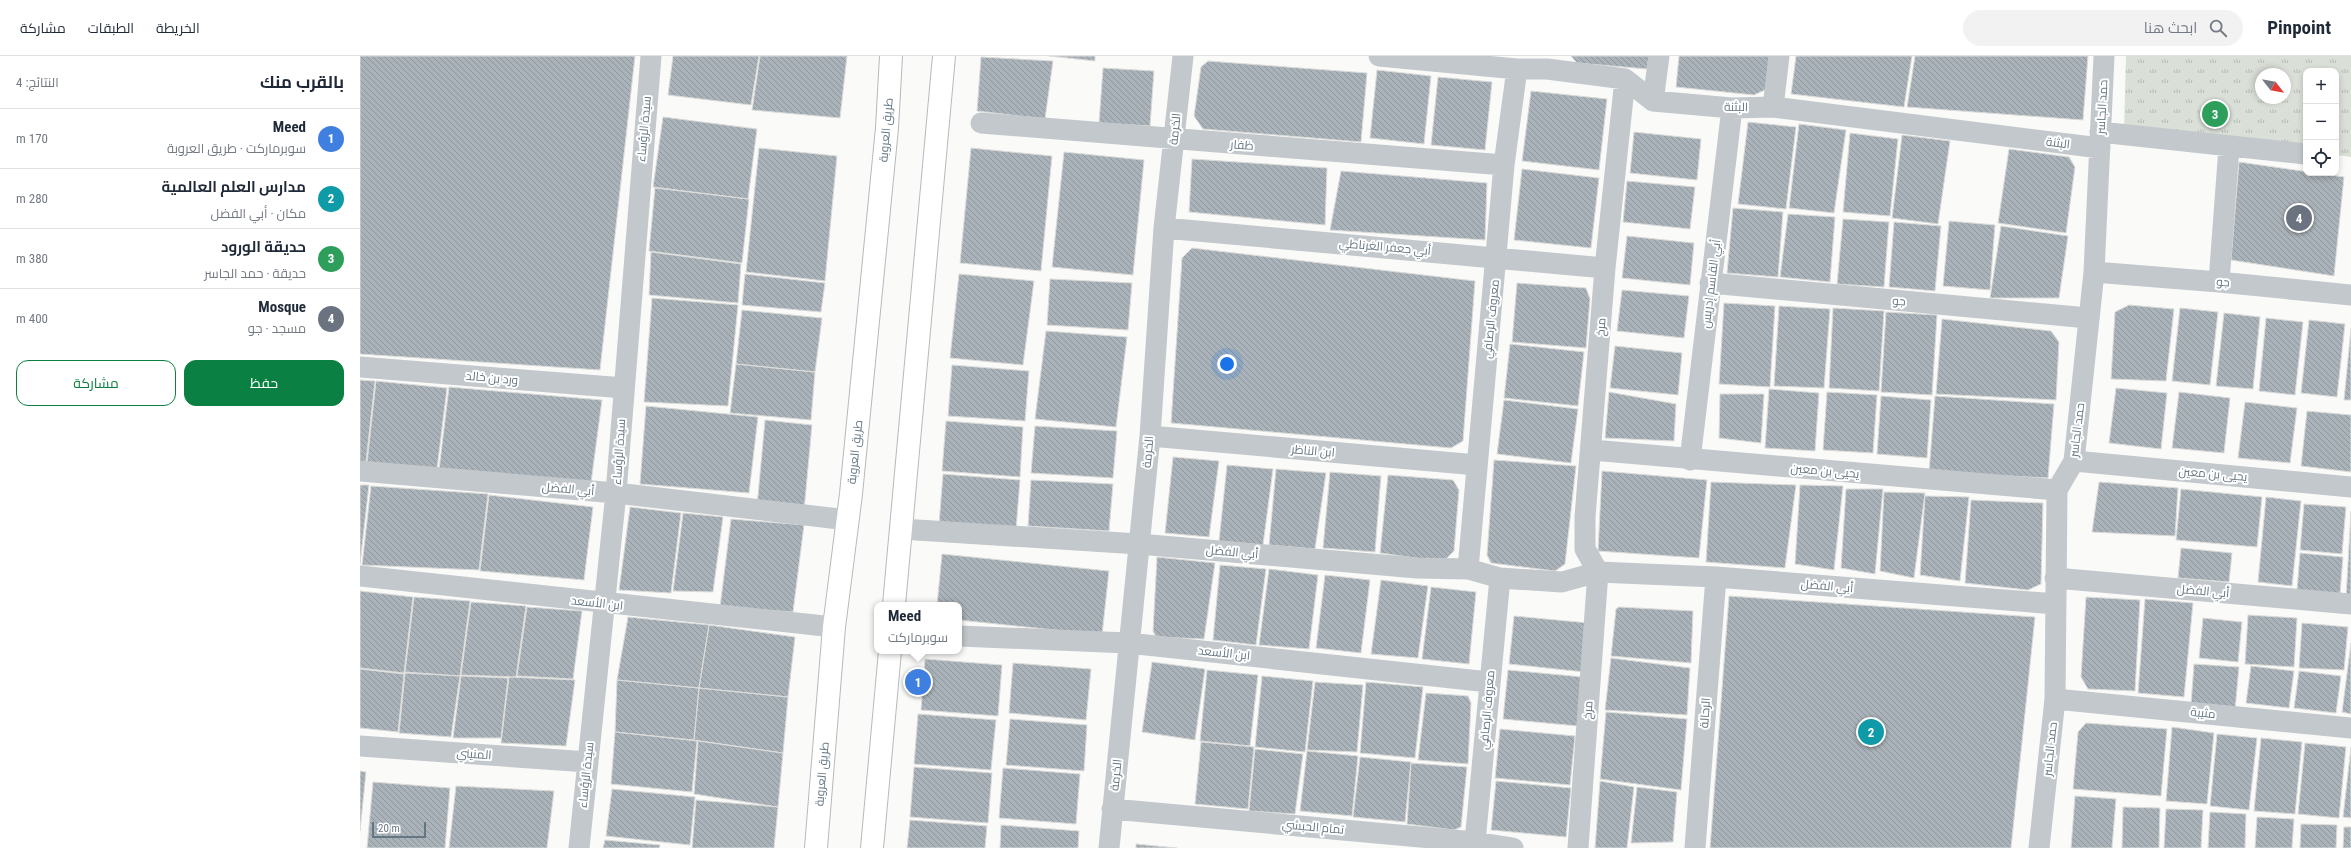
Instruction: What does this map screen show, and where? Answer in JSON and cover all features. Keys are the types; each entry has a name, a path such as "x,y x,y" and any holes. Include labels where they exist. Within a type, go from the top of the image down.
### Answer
{"main road":[{"name":"طريق العروبة","path":"816,848 834,627 848,520 887,128 892,56"},
{"path":"894,602 944,56"},
{"path":"872,848 890,654"}],"street":[{"name":"سيدة الرؤساء","path":"579,848 606,604 651,56"},
{"name":"الخرمة","path":"1109,848 1128,643 1150,436 1164,228 1183,56"},
{"path":"1379,56 1517,69 1548,63 1625,79 1653,101"},
{"path":"1653,101 1659,56"},
{"path":"1773,107 1779,56"},
{"name":"حمد الجاسر","path":"2039,848 2055,698 2057,490 2074,461 2094,272 2104,56"},
{"name":"معروف الرصافي","path":"1468,569 1497,258 1504,165 1517,69"},
{"name":"مرخ","path":"1578,848 1598,572 1585,549 1605,268 1625,79"},
{"name":"البثنة","path":"1653,101 1732,108 1773,107 2100,140 2229,147 2303,154"},
{"name":"أبي القاسم إدريس","path":"1690,460 1732,108"},
{"name":"ظفار","path":"981,123 1174,140 1504,165"},
{"path":"2219,282 2229,147"},
{"name":"أبي جعفر الغرناطي","path":"1164,228 1605,268"},
{"name":"جو","path":"2094,272 2351,295"},
{"name":"جو","path":"1710,283 2088,318"},
{"name":"ورد بن خالد","path":"360,367 624,388"},
{"name":"ابن الناظر","path":"1150,436 1477,466"},
{"name":"يحيى بن معين","path":"1592,450 1690,460 2057,490"},
{"name":"يحيى بن معين","path":"2074,461 2351,487"},
{"name":"أبي الفضل","path":"360,471 616,493 848,520"},
{"name":"أبي الفضل","path":"901,529 1139,544 1417,568 1468,569 1500,578 1562,582 1598,572 1716,577 2056,604"},
{"name":"ابن الأسعد","path":"360,576 606,604 834,627"},
{"name":"الرحالة","path":"1695,848 1716,577"},
{"name":"معروف الرصافي","path":"1475,842 1500,578"},
{"name":"أبي الفضل","path":"2055,578 2351,604"},
{"name":"ابن الأسعد","path":"962,636 1128,643 1489,682"},
{"name":"مثيبة","path":"2055,698 2351,728"},
{"name":"المنيني","path":"360,746 588,762"},
{"name":"تمام الحبشي","path":"1112,808 1475,842 1513,848"}],"green space":[{"path":"2126,56 2351,56 2351,157 2339,155 2339,68 2303,68 2303,151 2124,130"}],"building":[{"path":"360,56 635,56 600,370 360,354"},
{"path":"673,56 759,56 751,105 668,95"},
{"path":"760,56 847,56 840,118 752,110"},
{"path":"1049,56 1095,56 1095,61"},
{"path":"1571,56 1649,56 1647,69 1577,63"},
{"path":"1679,56 1769,56 1767,89 1754,95 1676,87"},
{"path":"1796,56 1912,56 1904,107 1791,94"},
{"path":"1915,56 2088,56 2083,120 1907,107"},
{"path":"981,57 1053,61 1045,119 977,111"},
{"path":"1208,61 1367,73 1361,142 1203,129 1194,116 1201,67"},
{"path":"1103,68 1154,71 1150,126 1099,123"},
{"path":"1377,70 1431,76 1424,144 1370,138"},
{"path":"1438,77 1492,82 1485,150 1431,145"},
{"path":"1531,91 1607,99 1599,170 1522,161"},
{"path":"663,117 757,129 748,199 653,187"},
{"path":"1748,122 1796,127 1786,209 1738,204"},
{"path":"1799,124 1846,130 1834,213 1789,208"},
{"path":"1634,132 1701,139 1697,180 1630,173"},
{"path":"1850,133 1898,139 1890,216 1843,212"},
{"path":"1902,135 1950,141 1938,224 1892,218"},
{"path":"759,148 837,156 825,281 746,272"},
{"path":"971,148 1052,156 1041,271 960,263"},
{"path":"2009,149 2069,157 2075,167 2066,233 1998,223"},
{"path":"1064,152 1144,160 1133,275 1052,267"},
{"path":"1192,159 1327,168 1325,225 1189,212"},
{"path":"2239,162 2303,171 2303,176 2344,177 2334,276 2231,260"},
{"path":"1522,169 1599,178 1591,248 1514,240"},
{"path":"1341,171 1487,183 1485,240 1330,230"},
{"path":"1627,181 1695,187 1690,229 1623,222"},
{"path":"655,188 749,199 742,263 649,251"},
{"path":"1733,208 1783,212 1778,277 1727,273"},
{"path":"1788,214 1835,217 1830,282 1780,277"},
{"path":"1843,219 1889,222 1884,287 1837,284"},
{"path":"1949,221 1995,225 1990,290 1943,286"},
{"path":"1894,222 1941,226 1935,291 1889,287"},
{"path":"2001,226 2068,236 2059,298 1990,298"},
{"path":"1627,236 1694,243 1690,285 1622,278"},
{"path":"1192,248 1475,281 1463,441 1451,448 1171,423 1182,258"},
{"path":"651,252 741,264 738,303 649,295"},
{"path":"745,274 825,283 821,312 742,305"},
{"path":"959,274 1034,281 1023,365 950,358"},
{"path":"1050,279 1132,283 1128,330 1047,325"},
{"path":"1517,283 1586,288 1590,299 1586,348 1512,342"},
{"path":"1622,290 1689,296 1684,338 1617,331"},
{"path":"652,298 738,305 728,406 644,402"},
{"path":"1724,303 1775,306 1770,387 1719,384"},
{"path":"2129,305 2174,309 2166,381 2111,379 2115,312"},
{"path":"1779,306 1830,309 1824,388 1774,386"},
{"path":"1833,308 1884,311 1879,391 1829,388"},
{"path":"2180,308 2218,312 2210,385 2172,381"},
{"path":"742,310 822,318 815,372 736,364"},
{"path":"1886,312 1937,315 1932,395 1881,392"},
{"path":"2224,313 2260,317 2253,389 2216,386"},
{"path":"2266,318 2303,322 2295,395 2259,391"},
{"path":"1942,319 2051,331 2059,342 2056,400 1936,394"},
{"path":"2309,320 2345,324 2337,397 2301,393"},
{"path":"2351,328 2351,400 2344,400"},
{"path":"1046,331 1127,337 1116,427 1035,419"},
{"path":"1510,344 1584,352 1578,406 1504,398"},
{"path":"1615,346 1682,353 1678,395 1610,388"},
{"path":"736,364 815,372 811,420 730,413"},
{"path":"952,365 1029,371 1025,421 948,416"},
{"path":"360,380 375,381 366,462 360,462"},
{"path":"376,381 447,388 437,469 367,463"},
{"path":"449,387 602,400 591,483 439,470"},
{"path":"2116,388 2167,393 2161,449 2109,443"},
{"path":"1769,389 1819,393 1815,451 1765,448"},
{"path":"1609,392 1676,404 1674,441 1605,438"},
{"path":"1827,392 1877,395 1873,453 1823,450"},
{"path":"2179,392 2230,398 2224,453 2172,448"},
{"path":"1720,394 1764,394 1761,443 1719,438"},
{"path":"1881,396 1931,400 1927,458 1877,454"},
{"path":"1935,396 2054,404 2048,478 1929,472"},
{"path":"1504,400 1578,409 1571,463 1497,454"},
{"path":"2245,402 2297,408 2290,463 2238,458"},
{"path":"646,406 758,417 749,493 640,484"},
{"path":"2307,411 2351,415 2351,472 2301,466"},
{"path":"765,420 812,425 804,511 757,506"},
{"path":"946,421 1023,427 1020,477 942,471"},
{"path":"1035,426 1117,431 1113,478 1031,473"},
{"path":"1173,457 1219,461 1209,537 1165,533"},
{"path":"1494,460 1576,466 1565,564 1555,571 1491,563 1487,555"},
{"path":"1227,465 1273,469 1263,545 1219,541"},
{"path":"1276,469 1326,473 1315,549 1269,545"},
{"path":"1602,471 1707,480 1699,558 1598,551"},
{"path":"1330,472 1381,476 1375,552 1323,548"},
{"path":"943,474 1020,480 1016,530 939,524"},
{"path":"1388,475 1453,480 1459,490 1454,551 1443,562 1380,553"},
{"path":"1031,480 1113,484 1109,531 1028,526"},
{"path":"1711,482 1796,485 1785,568 1706,562"},
{"path":"2099,482 2178,488 2175,536 2092,532"},
{"path":"360,485 369,485 360,564"},
{"path":"1800,485 1843,486 1834,570 1795,564"},
{"path":"371,486 488,494 479,570 362,565"},
{"path":"1846,489 1883,489 1875,574 1841,568"},
{"path":"2181,489 2262,497 2257,547 2176,540"},
{"path":"1884,492 1925,493 1914,578 1880,571"},
{"path":"489,495 593,507 584,580 480,571"},
{"path":"1925,496 1969,497 1960,581 1920,575"},
{"path":"2266,497 2301,501 2292,586 2258,582"},
{"path":"1971,500 2043,503 2041,584 2028,590 1965,583"},
{"path":"2304,504 2346,507 2342,554 2300,550"},
{"path":"630,507 681,513 671,593 619,590"},
{"path":"2351,511 2351,598 2346,598"},
{"path":"683,513 723,517 713,592 673,591"},
{"path":"731,519 804,525 793,612 720,607"},
{"path":"2181,548 2232,553 2229,582 2178,578"},
{"path":"2300,553 2343,557 2340,594 2297,590"},
{"path":"942,554 1109,571 1102,635 962,620 962,602 937,602"},
{"path":"1157,557 1215,563 1204,639 1156,637 1153,631"},
{"path":"1220,565 1266,569 1256,645 1213,640"},
{"path":"1269,569 1318,575 1309,649 1259,645"},
{"path":"1325,575 1370,580 1361,653 1316,648"},
{"path":"1381,580 1428,586 1418,658 1371,654"},
{"path":"1431,587 1476,592 1469,664 1422,659"},
{"path":"360,591 413,597 404,673 360,668"},
{"path":"1729,596 2035,617 2011,848 1710,848"},
{"path":"414,597 470,601 460,676 405,672"},
{"path":"2086,597 2140,600 2135,691 2088,689 2081,677"},
{"path":"2145,599 2193,603 2184,697 2138,693"},
{"path":"471,602 526,606 516,677 461,675"},
{"path":"527,607 582,611 573,679 517,676"},
{"path":"1619,607 1693,611 1691,663 1611,656 1616,609"},
{"path":"2248,615 2297,618 2294,667 2245,664"},
{"path":"1514,616 1589,623 1584,672 1509,664"},
{"path":"628,617 709,625 699,688 617,680"},
{"path":"2203,618 2242,622 2238,662 2199,658"},
{"path":"2302,623 2348,627 2344,670 2299,668"},
{"path":"709,625 795,637 788,697 699,688"},
{"path":"2351,643 2351,714 2342,712"},
{"path":"1611,658 1690,668 1687,715 1605,710"},
{"path":"925,659 1002,665 998,716 921,710"},
{"path":"1152,662 1205,669 1195,740 1142,732"},
{"path":"1013,663 1091,669 1086,720 1009,713"},
{"path":"2194,664 2239,667 2235,710 2191,704"},
{"path":"2251,666 2294,671 2289,708 2246,703"},
{"path":"360,669 404,674 398,732 360,728"},
{"path":"1207,670 1258,675 1250,746 1200,741"},
{"path":"1508,670 1583,677 1578,726 1503,719"},
{"path":"2299,671 2341,676 2336,713 2294,708"},
{"path":"405,673 460,676 451,737 399,733"},
{"path":"461,676 508,678 501,738 453,738"},
{"path":"1262,676 1313,681 1305,752 1255,747"},
{"path":"509,677 575,680 566,746 501,743"},
{"path":"617,680 699,688 694,740 615,732"},
{"path":"1315,682 1363,685 1357,752 1307,750"},
{"path":"1366,682 1423,687 1415,758 1360,753"},
{"path":"699,688 788,697 783,753 694,740"},
{"path":"1426,693 1468,696 1471,703 1468,764 1418,760"},
{"path":"1606,712 1687,719 1681,790 1600,779"},
{"path":"918,714 996,720 991,770 914,764"},
{"path":"1010,719 1087,725 1084,771 1006,765"},
{"path":"2086,723 2167,729 2161,796 2073,789 2078,732"},
{"path":"2172,727 2214,733 2207,804 2166,801"},
{"path":"1500,729 1575,736 1570,785 1495,778"},
{"path":"615,732 697,741 692,792 611,784"},
{"path":"2217,734 2257,738 2249,810 2210,806"},
{"path":"2261,738 2302,742 2295,814 2254,811"},
{"path":"698,741 783,753 778,807 694,794"},
{"path":"1201,742 1254,747 1248,809 1195,804"},
{"path":"2305,743 2346,747 2339,818 2298,814"},
{"path":"2351,747 2351,818 2343,817"},
{"path":"1255,749 1303,754 1295,814 1249,811"},
{"path":"1307,751 1358,756 1352,816 1300,811"},
{"path":"1360,757 1411,762 1405,822 1353,817"},
{"path":"1411,763 1467,767 1461,827 1454,830 1407,824"},
{"path":"914,767 992,773 988,823 910,817"},
{"path":"1003,768 1080,774 1076,824 999,818"},
{"path":"360,771 366,772 360,831"},
{"path":"1496,781 1571,788 1566,837 1491,830"},
{"path":"1600,781 1634,787 1627,848 1595,848"},
{"path":"373,782 450,788 445,848 367,848"},
{"path":"456,786 554,791 547,848 449,848"},
{"path":"1637,787 1677,792 1673,842 1631,843"},
{"path":"612,789 695,797 690,845 606,836"},
{"path":"2075,796 2116,799 2112,848 2071,848"},
{"path":"696,800 778,807 774,848 692,848"},
{"path":"2123,807 2160,808 2159,848 2122,848"},
{"path":"2166,809 2203,810 2201,848 2164,848"},
{"path":"2210,812 2246,814 2245,848 2208,848"},
{"path":"2257,817 2294,819 2292,848 2255,848"},
{"path":"910,820 987,826 985,848 907,848"},
{"path":"2301,824 2337,825 2336,848 2300,848"},
{"path":"1001,825 1079,831 1078,848 1000,848"},
{"path":"2344,827 2351,827 2351,848 2343,848"},
{"path":"605,840 660,845 659,848 603,848"},
{"path":"1136,844 1177,848 1136,848"}],"place":[{"name":"حديقة الورود","path":"2215,114"},
{"name":"Mosque","path":"2299,218"},
{"name":"Meed","path":"918,682"},
{"name":"مدارس العلم العالمية","path":"1871,732"}]}
